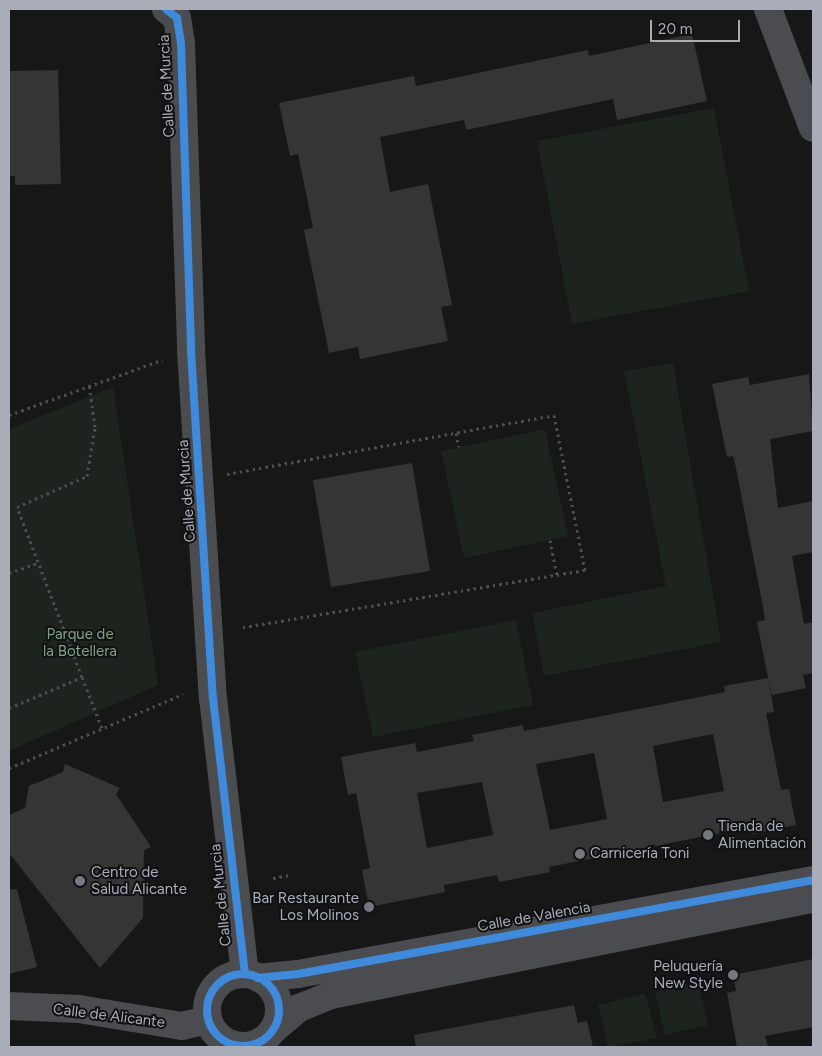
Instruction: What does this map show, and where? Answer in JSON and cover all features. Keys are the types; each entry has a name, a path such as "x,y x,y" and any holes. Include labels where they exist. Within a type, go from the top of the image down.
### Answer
{"street":[{"name":"Calle de Murcia","path":"166,9 177,18 181,44 191,351 210,633 214,682 252,976"},
{"path":"768,9 813,128"},
{"name":"Calle de Valencia","path":"252,976 298,974 813,880"},
{"path":"274,1029 279,1014 278,999 252,976 232,976 211,993 208,1020 224,1041 249,1047 264,1040 299,1008 331,995 813,900"},
{"name":"Calle de Alicante","path":"9,1006 79,1010 182,1026 208,1020"}],"path":[{"path":"9,415 89,384 191,351"},
{"path":"89,384 95,426 87,476 17,507 102,728"},
{"path":"200,479 554,415 585,570 210,633"},
{"path":"456,433 460,447"},
{"path":"550,540 557,575"},
{"path":"9,573 38,563"},
{"path":"9,708 82,677"},
{"path":"9,768 214,682"},
{"path":"273,878 290,875"}],"green space":[{"path":"714,108 749,291 572,324 537,141"},
{"path":"673,363 721,642 544,676 532,613 666,586 624,371"},
{"name":"Parque de la Botellera","path":"113,387 158,685 9,751 9,429"},
{"path":"545,429 568,536 464,558 441,451"},
{"path":"516,620 533,705 373,737 355,652"},
{"path":"698,982 708,1025 665,1035 655,992"},
{"path":"645,993 657,1038 608,1047 598,1005"}],"building":[{"path":"692,34 707,101 617,120 613,99 466,130 464,120 380,137 390,192 428,184 452,305 441,307 448,341 360,359 358,347 329,353 304,230 313,228 298,154 290,156 279,103 414,76 416,86 588,50 589,56"},
{"path":"58,70 61,184 15,185 15,176 9,176 9,71"},
{"path":"809,374 813,431 770,439 778,508 813,501 813,552 792,556 804,624 813,622 813,673 803,675 806,688 772,695 769,681 774,712 766,713 781,790 789,789 796,825 752,834 751,827 549,867 550,872 499,882 497,875 444,885 445,892 369,907 362,870 370,868 356,793 348,795 341,757 415,743 417,752 474,741 472,735 523,725 524,731 725,692 724,686 768,678 757,622 765,620 763,607 736,468 733,456 727,457 712,384 748,377 750,385","holes":["713,734 724,791 663,802 653,746","594,753 607,819 550,830 536,764","482,782 493,835 427,848 417,793"]},
{"path":"412,463 430,571 331,587 313,480"},
{"name":"Centro de Salud Alicante","path":"65,764 120,788 116,794 151,847 144,850 143,918 100,968 9,853 9,815 25,808 29,786 63,772"},
{"path":"17,889 37,967 9,974 9,890"},
{"path":"813,959 813,1027 765,1036 768,1047 737,1047 727,993 736,991 733,975"},
{"path":"574,1005 578,1023 587,1021 593,1047 416,1047 414,1035"}],"cycle path":[{"path":"166,9 177,18 181,44 191,351 213,698 245,974"},
{"path":"258,978 298,974 813,880"},
{"path":"243,974 263,980 273,990 279,1010 273,1030 263,1040 243,1046 223,1040 213,1030 207,1010 213,990 223,980 243,974"}],"place":[{"name":"Tienda de Alimentación","path":"708,835"},
{"name":"Carnicería Toni","path":"580,854"},
{"name":"Centro de Salud Alicante","path":"80,881"},
{"name":"Bar Restaurante Los Molinos","path":"369,907"},
{"name":"Peluquería New Style","path":"733,975"}]}
